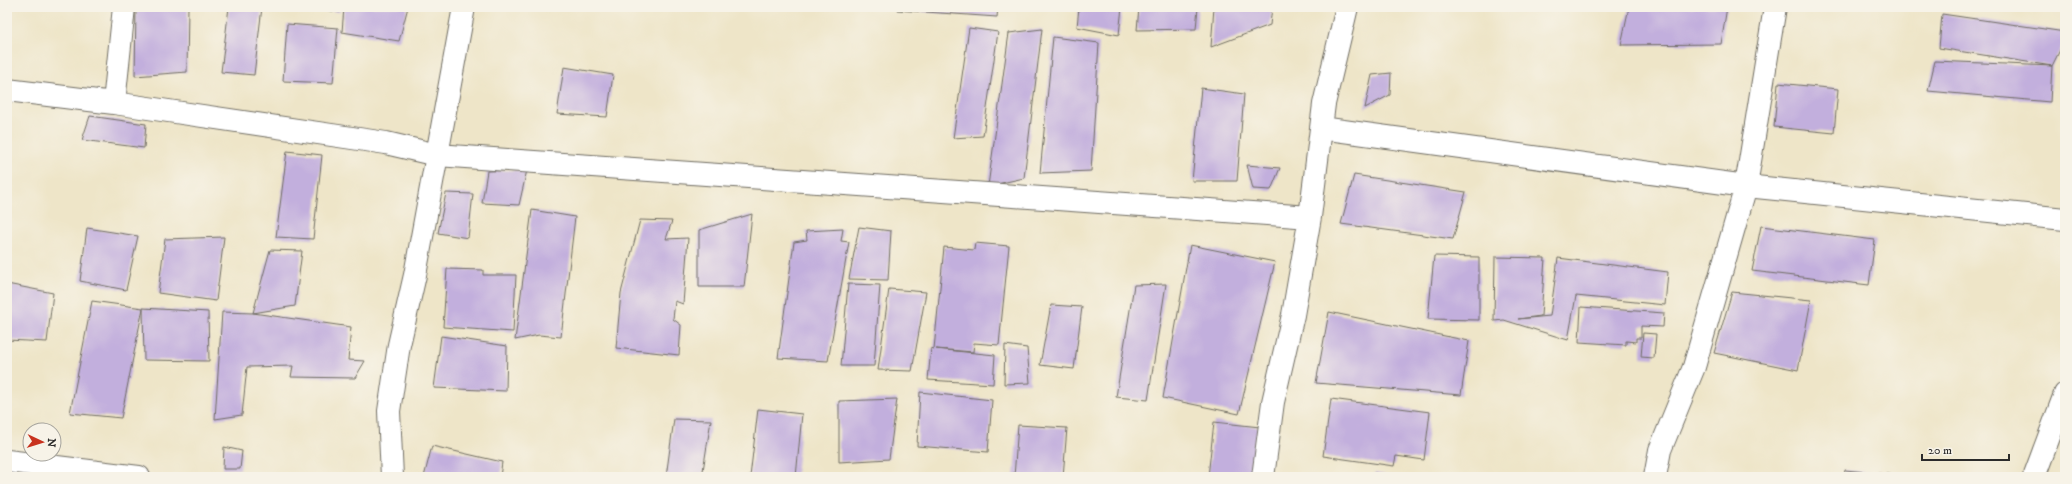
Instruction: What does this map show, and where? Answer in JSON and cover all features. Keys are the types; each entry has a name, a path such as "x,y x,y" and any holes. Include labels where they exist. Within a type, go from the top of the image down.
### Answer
{"street":[{"path":"114,103 124,7"},
{"path":"392,477 389,411 399,345 415,274 464,7"},
{"path":"1262,477 1273,402 1293,315 1310,218 1324,104 1347,7"},
{"path":"1656,477 1660,450 1694,367 1746,186 1775,7"},
{"path":"7,90 114,103 386,143 437,155 1310,218"},
{"path":"1321,128 1746,186 2065,219"},
{"path":"2034,477 2065,394"},
{"path":"7,461 140,477"}],"building":[{"path":"136,7 188,7 187,72 135,76"},
{"path":"229,7 262,7 254,75 221,72"},
{"path":"298,7 340,7 340,12"},
{"path":"344,7 408,7 399,41 342,32"},
{"path":"897,7 998,7 997,17 897,10"},
{"path":"1079,7 1122,7 1119,35 1077,27"},
{"path":"1139,7 1198,7 1196,29 1137,30"},
{"path":"1214,7 1272,7 1270,25 1211,47"},
{"path":"1629,7 1727,7 1721,44 1621,45"},
{"path":"1942,14 2065,32 2065,40 2052,66 1939,48"},
{"path":"287,24 338,28 333,83 283,81"},
{"path":"969,28 998,32 983,136 953,138"},
{"path":"1042,29 1024,178 988,186 1009,33"},
{"path":"1053,37 1099,43 1091,171 1040,173"},
{"path":"1935,61 2052,66 2050,102 1928,91"},
{"path":"564,67 613,75 607,117 557,114"},
{"path":"1391,73 1390,95 1365,108 1372,75"},
{"path":"1778,83 1838,89 1834,133 1774,127"},
{"path":"1201,88 1244,94 1237,181 1192,181"},
{"path":"90,116 146,124 144,148 82,140"},
{"path":"287,151 322,155 313,239 276,237"},
{"path":"1247,165 1280,168 1271,190 1253,189"},
{"path":"527,170 519,205 482,203 487,171"},
{"path":"1354,175 1466,192 1453,239 1341,224"},
{"path":"446,193 473,194 468,238 438,233"},
{"path":"532,210 575,217 561,337 539,335 515,340"},
{"path":"752,214 744,287 699,287 699,230"},
{"path":"640,220 672,221 666,239 688,238 683,304 675,301 673,319 681,325 679,355 616,348 621,293"},
{"path":"1761,226 1875,240 1869,285 1752,271"},
{"path":"859,227 891,231 888,280 849,279"},
{"path":"87,228 138,236 126,290 80,281"},
{"path":"843,229 841,241 849,242 828,361 778,358 794,242 807,240 806,231"},
{"path":"224,237 216,301 158,293 165,239"},
{"path":"975,243 1009,246 999,345 974,343 973,352 936,349 995,355 993,384 928,380 931,348 934,349 944,247 974,250"},
{"path":"1190,245 1275,262 1239,414 1163,398"},
{"path":"270,250 302,251 295,306 253,313"},
{"path":"1434,256 1479,257 1479,320 1428,319"},
{"path":"1495,257 1545,258 1541,316 1518,319 1550,316 1558,258 1668,272 1665,305 1576,296 1568,340 1504,320 1494,321"},
{"path":"447,269 483,270 483,275 516,275 513,332 443,327"},
{"path":"7,284 53,293 47,342 7,340"},
{"path":"848,284 880,285 874,366 841,366"},
{"path":"1166,284 1148,400 1116,397 1134,285"},
{"path":"889,289 926,292 912,371 878,370"},
{"path":"1732,292 1811,300 1798,370 1714,353"},
{"path":"92,301 143,308 121,418 70,413"},
{"path":"1051,305 1082,307 1074,369 1040,365"},
{"path":"1581,307 1664,313 1663,327 1641,326 1641,338 1636,338 1636,342 1626,341 1626,345 1579,342"},
{"path":"143,308 208,312 209,361 144,360"},
{"path":"222,312 253,313 351,327 348,360 365,361 355,378 291,377 293,366 247,367 242,415 215,419"},
{"path":"1329,312 1469,341 1461,395 1316,383"},
{"path":"1643,333 1656,334 1654,358 1641,357"},
{"path":"441,336 507,346 506,391 434,388"},
{"path":"1005,345 1027,348 1030,383 1004,384"},
{"path":"920,392 992,400 988,452 917,446"},
{"path":"897,399 889,459 839,462 839,401"},
{"path":"1331,399 1430,412 1424,460 1396,456 1394,466 1323,456"},
{"path":"758,409 802,414 796,477 750,477"},
{"path":"674,419 711,420 702,477 666,477"},
{"path":"1214,422 1260,427 1255,477 1208,477"},
{"path":"1018,425 1067,428 1063,477 1014,477"},
{"path":"432,446 502,462 500,477 424,477"},
{"path":"224,447 242,451 240,469 223,469"},
{"path":"1845,470 1908,476 1908,477 1844,477"},
{"path":"1374,473 1392,476 1392,477 1374,477"}]}
